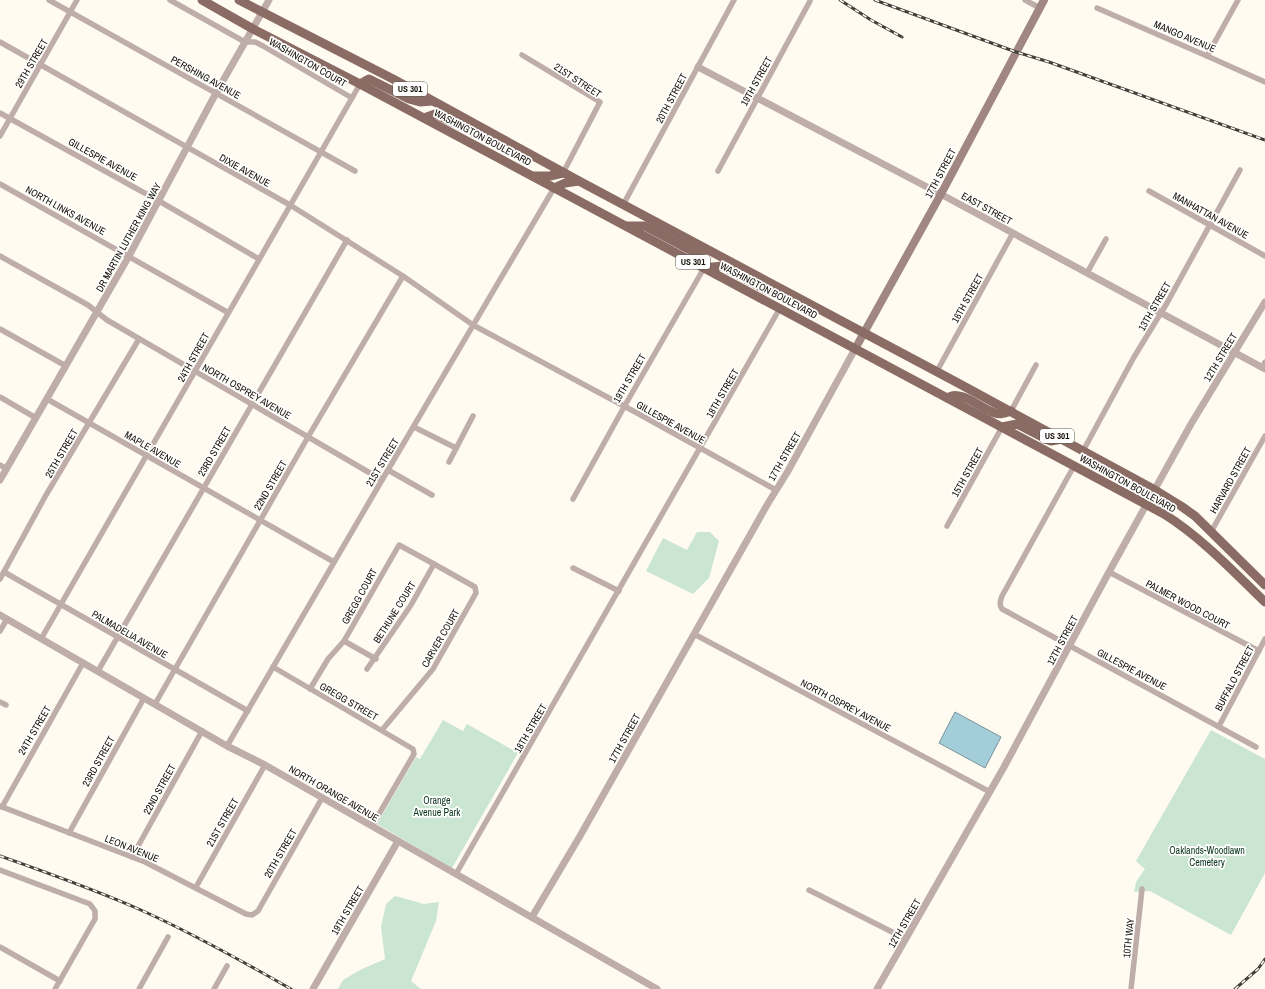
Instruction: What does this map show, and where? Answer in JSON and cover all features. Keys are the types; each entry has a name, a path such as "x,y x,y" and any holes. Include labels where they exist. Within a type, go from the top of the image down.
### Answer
{"main road":[{"name":"WASHINGTON BOULEVARD","path":"202,0 253,29 424,118 1147,505 1187,529 1206,544 1265,602"},
{"name":"WASHINGTON BOULEVARD","path":"239,0 393,79 563,173 937,371 1155,490 1195,516 1265,585"},
{"name":"17TH STREET","path":"855,349 941,194 1044,0"},
{"path":"360,84 369,79 409,99 420,102 433,101"},
{"path":"424,118 435,114 481,136 499,138"},
{"path":"532,176 550,176 563,173"},
{"path":"554,188 565,183 579,181"},
{"path":"625,226 645,226 692,251 708,250"},
{"path":"704,268 722,266 766,290 777,293 785,291"},
{"path":"948,398 952,395 956,395 994,413 1003,414 1011,411"},
{"path":"1002,427 1017,424 1051,441 1062,439"}],"street":[{"name":"PERSHING AVENUE","path":"49,0 355,171"},
{"name":"29TH STREET","path":"0,136 77,0"},
{"name":"WASHINGTON COURT","path":"170,0 245,42 255,42 352,98"},
{"name":"DR MARTIN LUTHER KING WAY","path":"0,480 3,467 36,418 130,256 216,93 269,0"},
{"name":"20TH STREET","path":"623,205 734,0"},
{"path":"1025,0 1040,8"},
{"path":"1207,56 1238,0"},
{"name":"19TH STREET","path":"718,171 810,1"},
{"name":"MANGO AVENUE","path":"1097,8 1265,82"},
{"name":"DIXIE AVENUE","path":"0,42 290,205 403,276 473,325"},
{"name":"21ST STREET","path":"522,55 600,102 563,173"},
{"name":"EAST STREET","path":"698,67 941,194 1234,353 1264,366"},
{"name":"24TH STREET","path":"41,639 195,371 227,312 360,84"},
{"name":"GILLESPIE AVENUE","path":"0,113 159,201 259,259"},
{"name":"13TH STREET","path":"1083,451 1240,170"},
{"name":"NORTH LINKS AVENUE","path":"0,184 227,312"},
{"name":"21ST STREET","path":"227,746 554,188"},
{"name":"MANHATTAN AVENUE","path":"1148,191 1265,256"},
{"name":"16TH STREET","path":"937,371 1013,233"},
{"path":"1087,273 1106,239"},
{"name":"23RD STREET","path":"98,671 347,240"},
{"name":"NORTH OSPREY AVENUE","path":"0,256 88,305 107,320 382,480"},
{"name":"19TH STREET","path":"572,499 704,268"},
{"name":"22ND STREET","path":"155,704 308,437 403,276"},
{"name":"12TH STREET","path":"877,989 990,792 1191,424 1265,302"},
{"name":"18TH STREET","path":"456,874 780,308"},
{"name":"GILLESPIE AVENUE","path":"473,325 776,490"},
{"path":"0,329 66,366"},
{"name":"25TH STREET","path":"0,578 139,339"},
{"name":"17TH STREET","path":"532,918 829,399 855,349"},
{"path":"1011,411 1036,365"},
{"path":"0,397 36,418"},
{"name":"MAPLE AVENUE","path":"47,399 334,562"},
{"path":"449,462 473,416"},
{"path":"414,427 456,448"},
{"name":"15TH STREET","path":"947,526 1002,427"},
{"name":"HARVARD STREET","path":"1212,532 1265,436"},
{"name":"GILLESPIE AVENUE","path":"1074,466 1002,596 999,604 1000,606 1002,609 1256,747"},
{"path":"388,470 432,495"},
{"name":"GREGG COURT","path":"310,689 328,659 344,641 399,545 434,564"},
{"name":"CARVER COURT","path":"382,730 433,669 476,594 476,589 434,564"},
{"name":"BETHUNE COURT","path":"367,669 376,659 411,605 434,564"},
{"path":"572,568 619,591"},
{"name":"PALMADELIA AVENUE","path":"4,572 248,711"},
{"name":"PALMER WOOD COURT","path":"1109,572 1258,651"},
{"name":"NORTH ORANGE AVENUE","path":"0,615 227,746 372,826 657,989"},
{"path":"0,631 7,619"},
{"name":"NORTH OSPREY AVENUE","path":"694,634 990,792"},
{"name":"BUFFALO STREET","path":"1218,726 1265,639"},
{"path":"344,641 376,659"},
{"name":"24TH STREET","path":"1,807 83,663"},
{"name":"GREGG STREET","path":"273,667 412,747 414,754 372,826"},
{"name":"23RD STREET","path":"69,832 144,698"},
{"name":"22ND STREET","path":"132,857 202,731"},
{"name":"21ST STREET","path":"196,887 265,766"},
{"name":"20TH STREET","path":"252,914 258,911 322,798"},
{"name":"LEON AVENUE","path":"1,807 69,832 158,868 246,914 252,914"},
{"name":"19TH STREET","path":"313,989 398,841"},
{"path":"0,870 90,904 95,911 95,919 55,989"},
{"name":"10TH WAY","path":"1131,989 1142,889"},
{"path":"809,890 906,939"},
{"path":"138,989 168,936"},
{"path":"0,947 60,981"},
{"path":"214,989 227,966"}],"green space":[{"path":"697,532 710,532 719,541 709,578 693,594 646,571 663,538 687,550"},
{"name":"Orange Avenue Park","path":"443,720 463,731 467,724 518,753 452,868 377,824 416,757 420,759"},
{"name":"Oaklands-Woodlawn Cemetery","path":"1211,730 1265,759 1265,873 1231,935 1150,891 1134,892 1136,882 1145,869 1136,861"},
{"path":"395,896 424,904 439,902 436,921 411,981 421,989 338,989 343,980 360,970 385,959 381,927 386,904"}],"water":[{"path":"955,712 1001,737 985,768 939,743"}],"railway":[{"path":"840,0 871,20 902,37"},
{"path":"875,0 1016,52 1049,62 1265,140"},
{"path":"0,856 54,875 143,911 199,938 291,989"},
{"path":"1235,989 1258,969 1265,959"}]}
